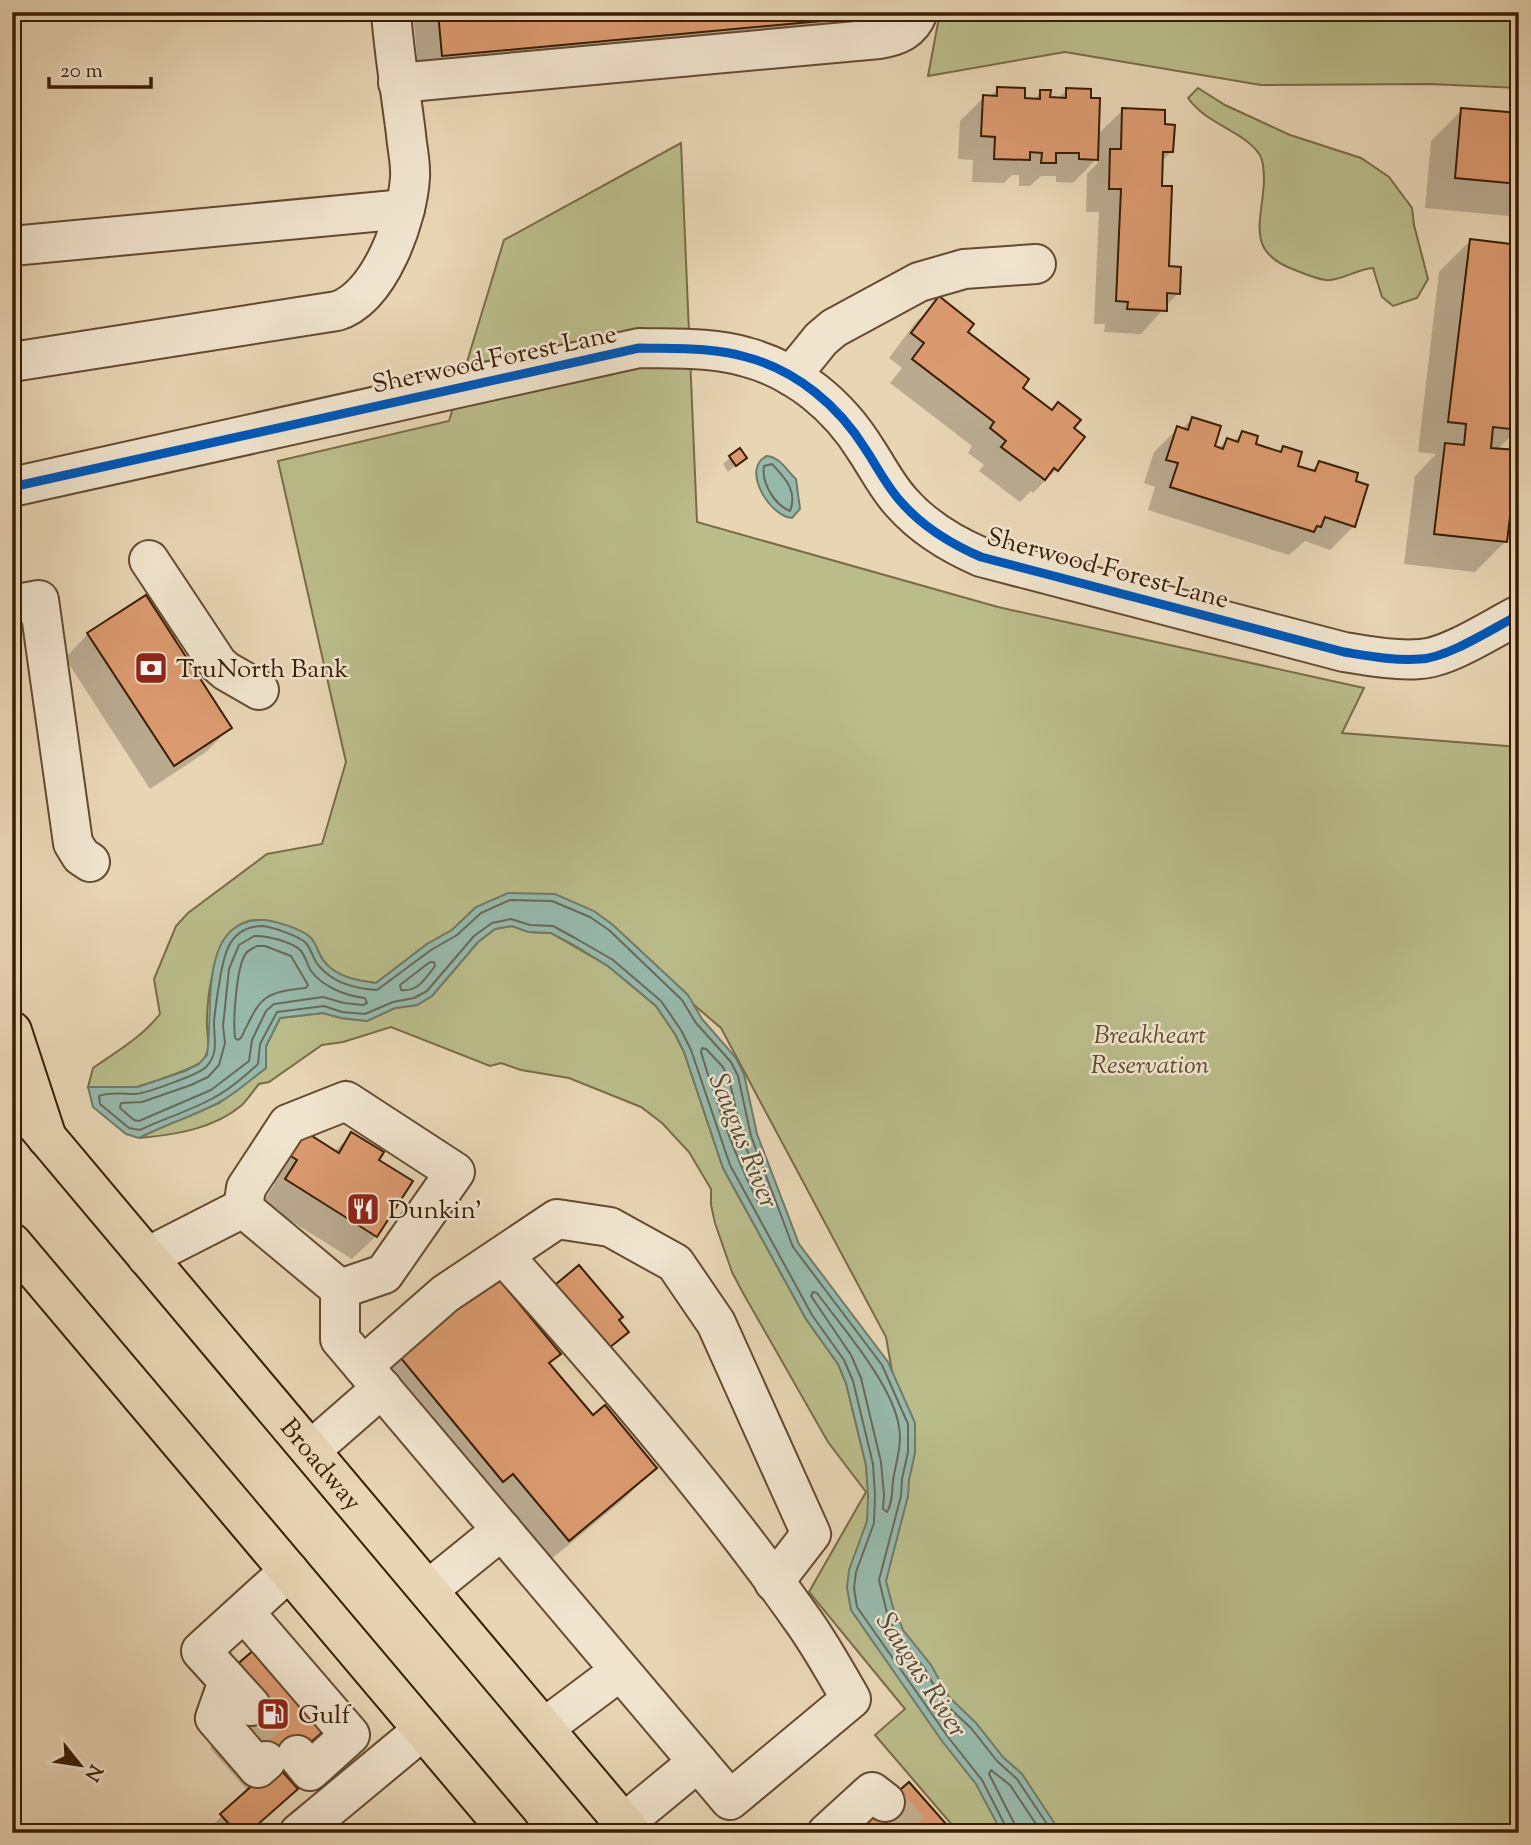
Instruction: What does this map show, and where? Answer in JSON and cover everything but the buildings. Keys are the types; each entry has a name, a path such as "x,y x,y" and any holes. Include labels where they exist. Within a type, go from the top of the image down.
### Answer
{"main road":[{"path":"12,1031 47,1138"},
{"name":"Broadway","path":"12,1096 628,1828"},
{"path":"12,1243 510,1833"},
{"path":"12,1258 48,1285"}],"street":[{"path":"12,362 345,309 359,299 378,276 405,209 410,176 391,12"},
{"path":"398,83 879,39 906,30 915,21 918,12"},
{"path":"12,246 405,209"},
{"path":"791,376 821,339 834,328 919,282 964,269 1036,264"},
{"name":"Sherwood Forest Lane","path":"12,487 639,348 721,352 747,357 791,376 824,399 865,448 894,495 947,541 981,557 1372,657 1422,659 1441,655 1519,615"},
{"path":"149,560 218,664 259,690"},
{"path":"12,605 39,600 74,843 81,856 90,862"},
{"path":"243,1208 246,1188 288,1124 346,1101 455,1172 384,1274 340,1289"},
{"path":"148,1257 243,1208"},
{"path":"243,1208 340,1289"},
{"path":"311,1450 445,1294 557,1219 610,1227 675,1263 716,1324 811,1534 774,1582"},
{"path":"340,1289 340,1339 730,1800 851,1699 805,1623 774,1582 614,1379 504,1255"},
{"path":"428,1590 502,1530"},
{"path":"245,1613 350,1735 296,1758 258,1768 215,1718 240,1694 201,1651 289,1571"},
{"path":"544,1728 620,1671"},
{"path":"299,1833 423,1730"},
{"path":"296,1758 353,1788"},
{"path":"628,1828 698,1762"},
{"path":"827,1833 872,1792 886,1802"}],"green space":[{"path":"940,12 1519,12 1519,88 1430,84 1261,85 1065,52 928,76"},
{"path":"1198,88 1225,105 1290,135 1361,158 1389,177 1412,208 1428,279 1417,298 1393,306 1382,297 1373,268 1326,280 1279,263 1269,254 1260,234 1264,167 1260,155 1244,139 1196,107 1188,98"},
{"name":"Breakheart Reservation","path":"681,143 697,522 998,607 1364,688 1342,733 1519,747 1519,1833 959,1833 875,1735 905,1709 809,1592 866,1492 828,1442 732,1272 715,1223 711,1189 689,1152 662,1123 641,1107 569,1078 521,1070 501,1063 490,1066 391,1027 343,1042 322,1045 269,1082 259,1084 242,1105 219,1120 180,1133 139,1138 219,1103 266,1068 266,1046 280,1018 323,1013 367,1021 395,1008 417,1005 432,996 478,942 495,929 512,926 529,932 551,933 608,966 656,1006 675,1034 684,1052 723,1168 806,1319 838,1364 846,1383 866,1465 868,1487 902,1428 886,1337 721,1028 607,931 476,907 452,930 427,944 376,983 334,971 322,958 312,940 299,931 262,920 242,924 222,946 216,962 208,997 208,1050 201,1062 136,1087 88,1087 93,1068 137,1037 160,1014 154,979 176,926 188,913 267,854 322,844 346,762 278,461 449,421 504,240"}],"water":[{"path":"767,456 780,462 796,479 800,509 792,518 775,510 761,491 756,471 759,462"},
{"name":"Saugus River","path":"508,893 555,894 594,911 613,925 688,995 702,1019 736,1058 744,1074 757,1134 799,1244 888,1362 915,1423 915,1453 908,1496 886,1581 895,1615 903,1630 931,1665 949,1697 1022,1774 1061,1833 1002,1833 976,1784 942,1741 851,1610 847,1588 849,1570 867,1521 868,1496 866,1465 846,1383 838,1364 806,1319 723,1168 684,1052 675,1034 656,1006 608,966 551,933 528,932 512,926 495,929 478,942 432,996 417,1005 395,1008 367,1021 323,1013 280,1018 266,1046 266,1068 229,1096 197,1113 139,1138 126,1134 93,1107 88,1087 138,1087 185,1071 199,1064 207,1055 212,973 217,953 226,936 240,924 265,920 294,928 310,937 328,966 354,979 376,983 427,944 452,930 476,907"}],"tunnel":[{"path":"251,1706 297,1755"},
{"path":"885,1802 912,1833"}],"cycle path":[{"path":"12,487 639,348 706,350 764,363 815,392 855,434 892,491 910,512 959,547 981,557 1344,652 1382,658 1420,659 1444,654 1519,615"}],"place":[{"name":"TruNorth Bank","path":"151,668"},
{"name":"Dunkin'","path":"363,1209"},
{"name":"Gulf","path":"273,1714"}]}
